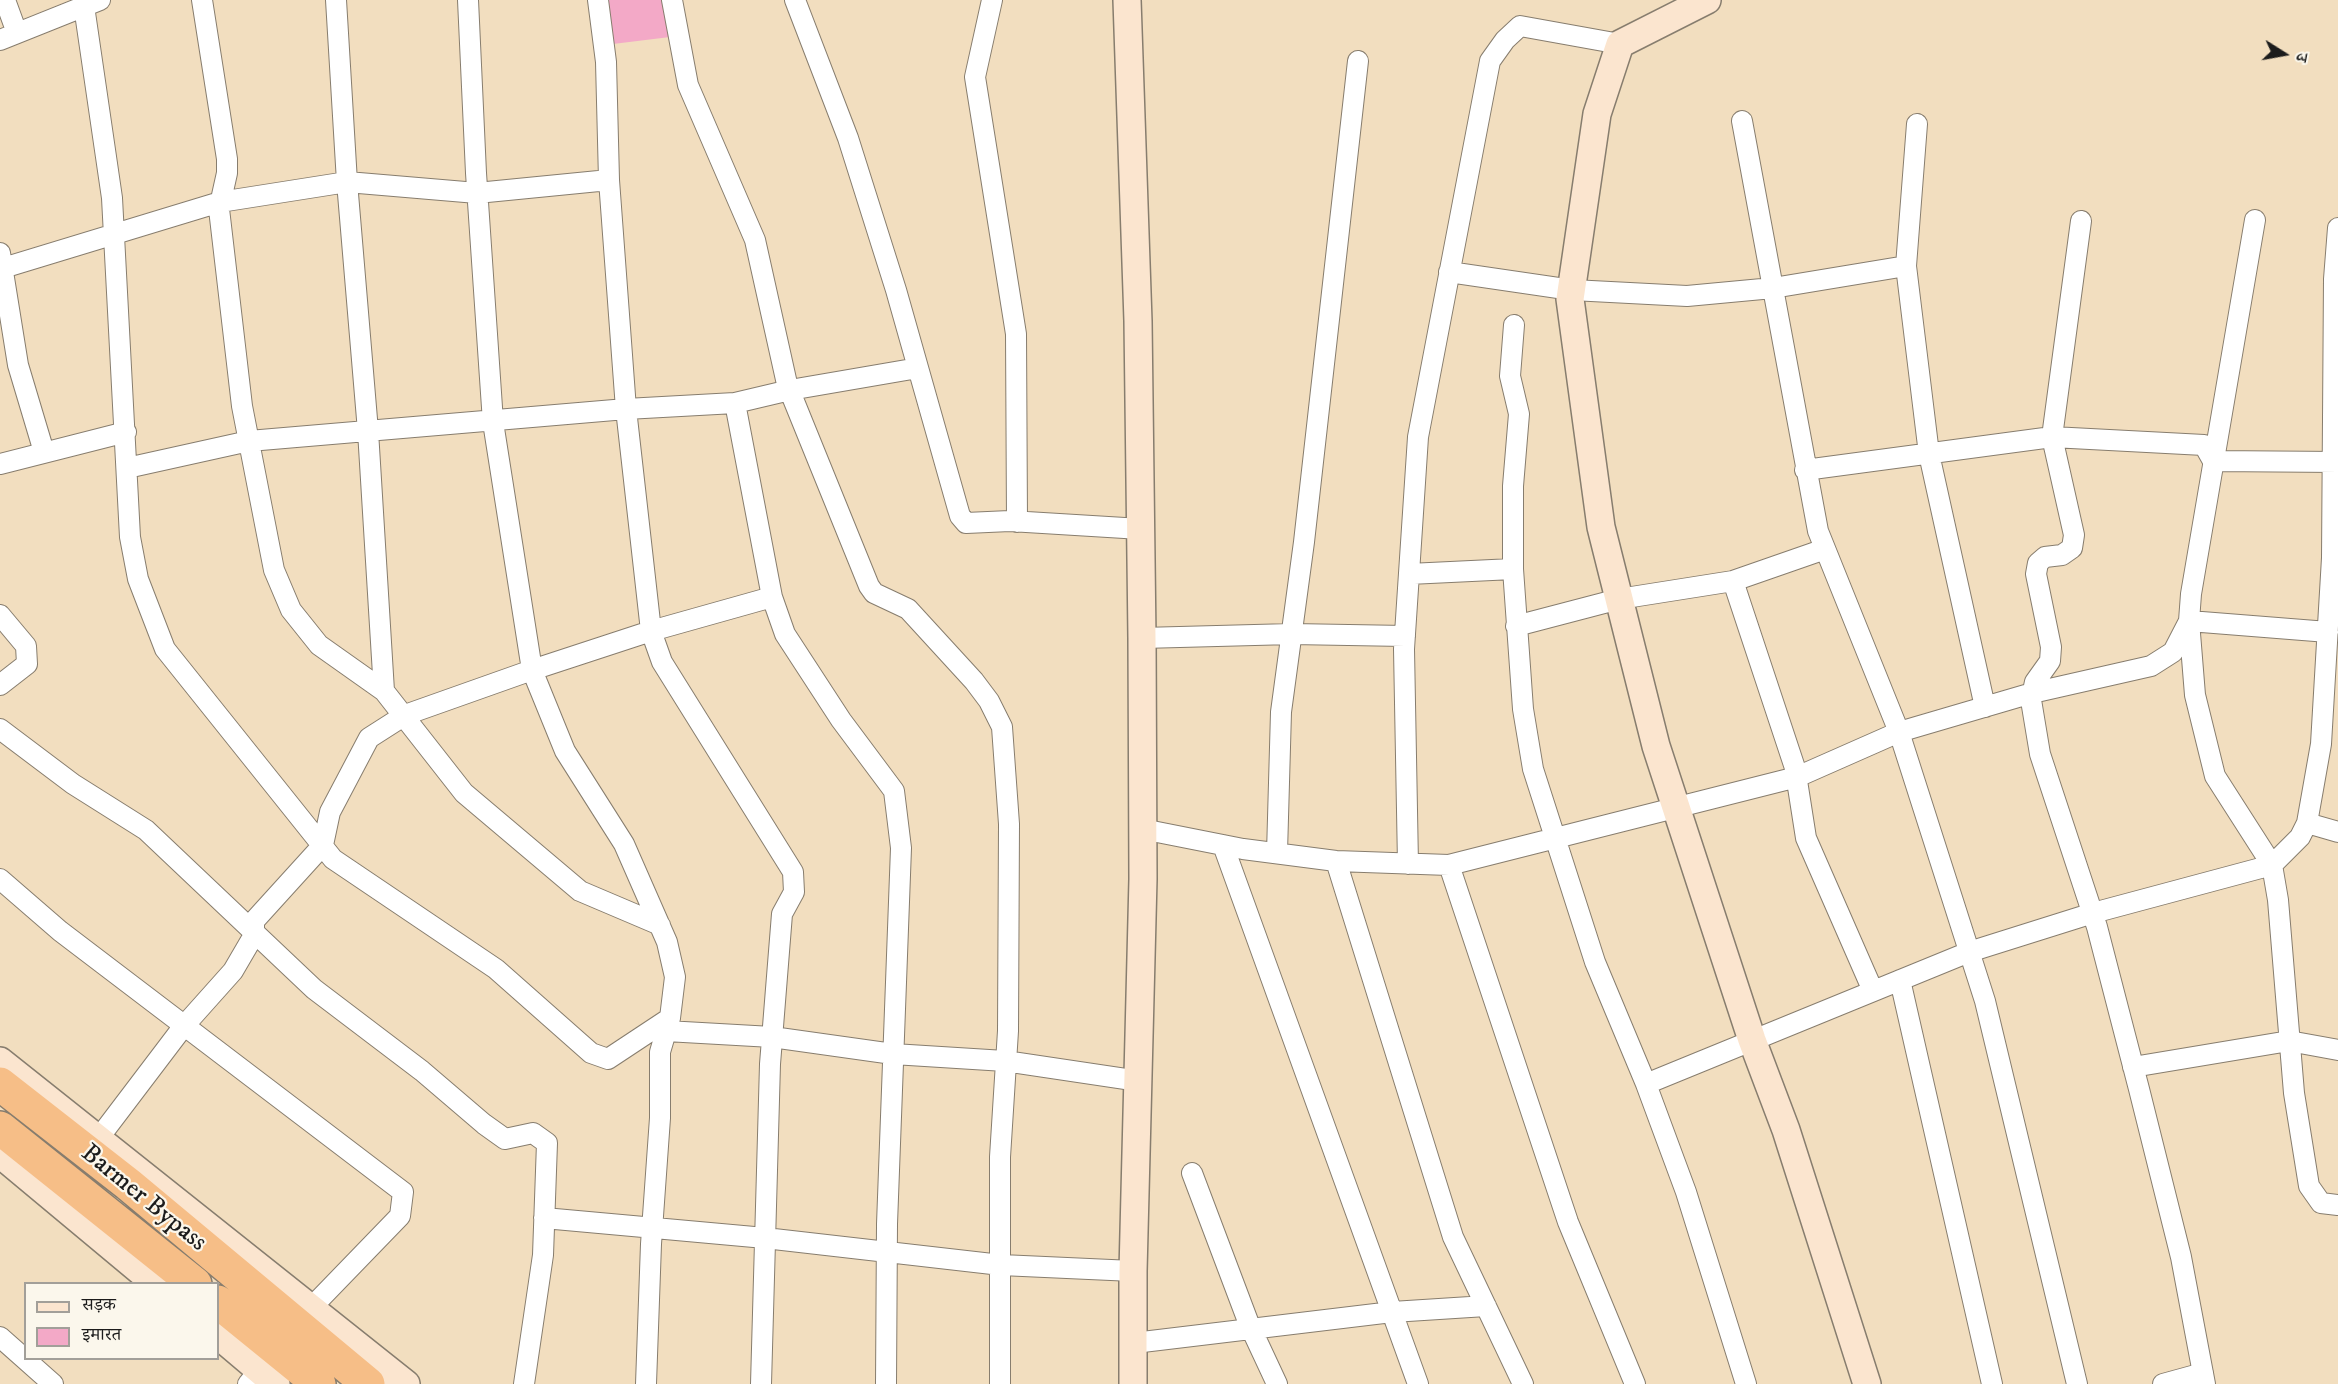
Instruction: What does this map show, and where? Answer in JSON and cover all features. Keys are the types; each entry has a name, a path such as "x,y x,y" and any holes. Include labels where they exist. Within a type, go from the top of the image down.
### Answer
{"highway":[{"name":"Barmer Bypass","path":"0,1084 133,1178 368,1384"},
{"name":"Barmer Bypass","path":"0,1128 192,1282"},
{"path":"219,1303 320,1384"}],"street":[{"path":"4,0 9,36 92,3 112,198 130,537 138,579 165,649 333,858 496,969 591,1053 608,1059 668,1025 893,1054 1005,1061 1139,1081"},
{"path":"202,0 227,159 227,173 220,202 242,406 274,570 291,610 319,645 384,691 464,793 580,891 660,925"},
{"path":"336,0 347,182 368,431 384,691"},
{"path":"468,0 477,193 493,422 532,670 565,751 624,844 660,925 675,977 668,1025 660,1052 660,1118 652,1229 646,1384"},
{"path":"598,0 606,62 609,180 626,409 651,631 662,662 793,872 794,892 782,914 772,1037 761,1384"},
{"path":"672,0 688,85 755,240 790,390 869,586 874,593 908,609 974,681 999,718 1009,824 1008,1031 1000,1157 1000,1384"},
{"path":"795,0 848,138 960,516 966,523 1017,522 1141,529"},
{"path":"992,0 975,77 1016,334 1017,522"},
{"path":"1127,0 1138,321 1142,638 1139,1081 1133,1271 1133,1384"},
{"path":"1408,864 1405,636 1418,437 1490,61 1505,40 1520,26 1620,44 1707,0"},
{"path":"1620,44 1597,114 1570,299 1601,527 1656,747 1752,1040 1786,1130 1867,1384"},
{"path":"1277,853 1281,712 1358,61"},
{"path":"1742,121 1818,531 1899,732 1984,1001 2077,1384"},
{"path":"1917,124 1906,266 1929,454 1985,707"},
{"path":"44,452 18,365 2,260 114,234 220,202 347,182 477,193 609,180"},
{"path":"2255,220 2191,594 2189,621 2195,695 2215,776 2272,865 2278,900 2294,1093 2309,1186 2321,1203 2338,1205"},
{"path":"2081,221 2052,437 2074,535 2072,548 2062,555 2045,557 2038,563 2036,574 2051,647 2050,661 2035,682 2031,700 2040,754 2093,914 2181,1257 2204,1379 2163,1384"},
{"path":"1646,1084 1969,952 2093,914 2272,865 2300,837 2307,823 2321,744 2328,632 2335,462 2334,279 2338,228"},
{"path":"1449,272 1572,290 1687,296 1773,288 1906,266"},
{"path":"1514,325 1510,376 1518,414 1513,486 1513,569 1523,709 1533,769 1595,962 1646,1084 1686,1192 1746,1384"},
{"path":"127,468 249,441 626,409 735,403 790,390 918,368"},
{"path":"735,403 772,597 784,634 835,710 894,791 901,848 887,1252 886,1384"},
{"path":"0,464 126,432"},
{"path":"1805,470 2052,437 2204,445 2213,460"},
{"path":"2213,460 2335,462"},
{"path":"1516,626 1619,599 1733,581 1825,549"},
{"path":"1409,574 1513,569"},
{"path":"1733,581 1797,777 1806,838 1873,991"},
{"path":"98,1139 183,1027 233,971 254,935 254,921 323,845 330,812 369,738 405,715 532,670 651,631 772,597"},
{"path":"0,615 26,646 27,664 0,685"},
{"path":"1142,829 1223,845 1336,861 1449,865 1797,777 1899,732 2032,693 2151,666 2173,652 2189,621"},
{"path":"2189,621 2328,632"},
{"path":"1142,638 1292,634 1405,636"},
{"path":"0,729 73,784 146,830 314,990 422,1071 484,1125 506,1139 533,1133 547,1143 543,1255 524,1384"},
{"path":"2307,823 2338,831"},
{"path":"1223,845 1418,1384"},
{"path":"1336,861 1453,1237 1523,1384"},
{"path":"1449,865 1568,1222 1635,1384"},
{"path":"0,879 60,931 183,1027 403,1192 400,1216 310,1309"},
{"path":"1900,980 1992,1384"},
{"path":"2133,1067 2289,1041 2338,1050"},
{"path":"0,1061 98,1139 133,1178 179,1201 310,1309 406,1384"},
{"path":"0,1154 154,1282"},
{"path":"1192,1173 1252,1329 1277,1384"},
{"path":"544,1218 765,1238 1001,1265 1133,1271"},
{"path":"1134,1343 1392,1312 1486,1306"},
{"path":"219,1336 261,1379"},
{"path":"0,1337 24,1358"},
{"path":"26,1360 53,1384"}],"building":[{"path":"603,0 667,0 670,37 613,44"}]}
